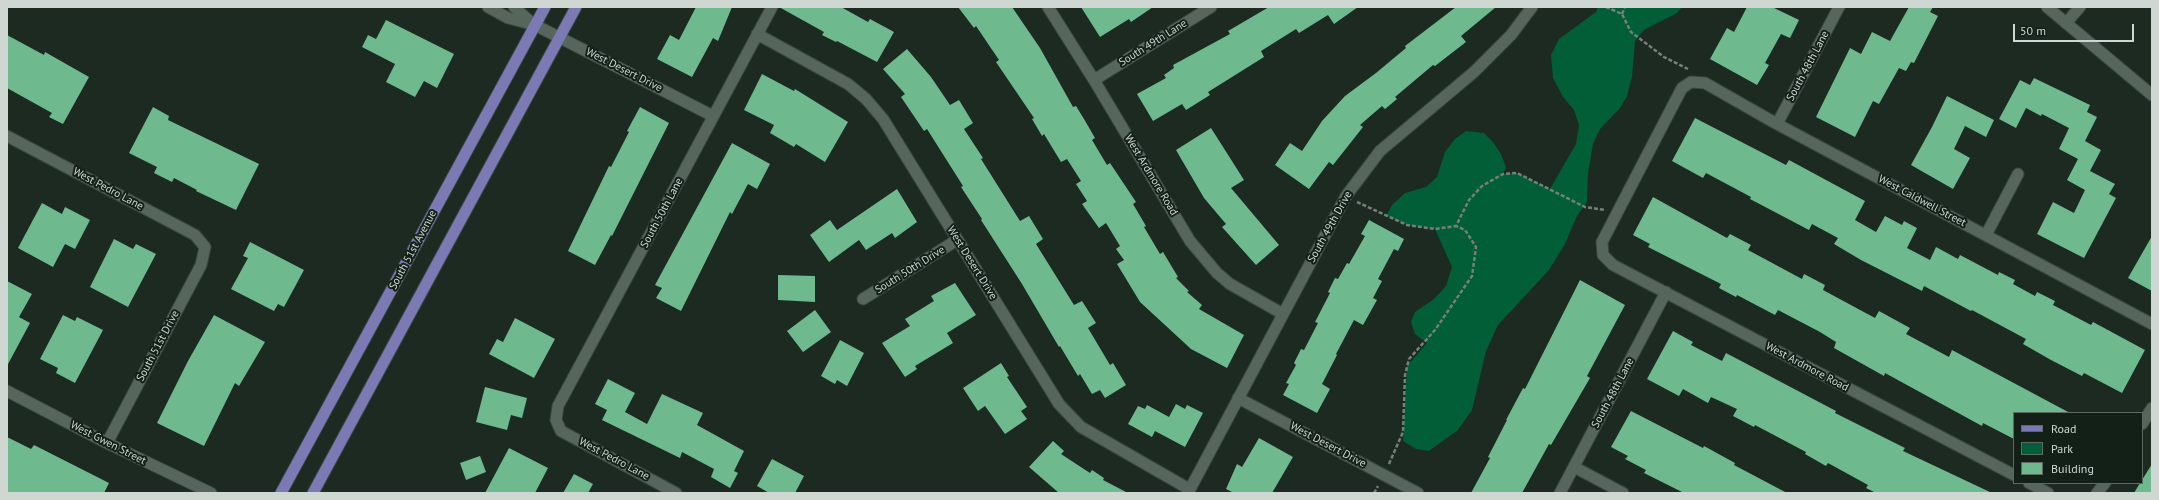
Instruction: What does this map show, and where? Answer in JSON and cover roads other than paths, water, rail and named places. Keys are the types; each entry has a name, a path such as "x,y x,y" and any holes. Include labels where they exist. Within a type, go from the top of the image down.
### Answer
{"main road":[{"name":"South 51st Avenue","path":"281,493 544,7"},
{"path":"313,493 576,7"}],"street":[{"name":"West Desert Drive","path":"488,7 508,18 535,25 713,116"},
{"name":"West Desert Drive","path":"514,7 535,25"},
{"name":"South 50th Lane","path":"556,420 558,406 772,7"},
{"name":"West Ardmore Road","path":"1048,7 1094,80 1190,241 1217,273 1230,284 1282,314"},
{"name":"South 49th Lane","path":"1094,80 1211,7"},
{"name":"South 49th Drive","path":"1189,491 1346,196 1380,152 1474,72 1511,35 1532,7"},
{"name":"South 48th Lane","path":"1777,124 1839,7"},
{"path":"2047,7 2152,95"},
{"path":"2066,23 2080,7"},
{"name":"West Desert Drive","path":"757,34 848,84 866,99 887,125 1060,404 1081,428 1189,491"},
{"name":"West Caldwell Street","path":"1603,255 1602,242 1682,88 1691,82 1705,83 1777,124 2152,324"},
{"name":"West Pedro Lane","path":"7,136 195,235 205,246"},
{"path":"1986,235 2018,174"},
{"name":"South 50th Drive","path":"863,299 957,240"},
{"name":"South 51st Drive","path":"107,444 201,265 205,246"},
{"name":"West Ardmore Road","path":"1603,255 1613,264 2013,474"},
{"name":"South 48th Lane","path":"1560,493 1666,292"},
{"name":"West Gwen Street","path":"7,391 107,444 211,493"},
{"name":"West Desert Drive","path":"1238,398 1418,493"},
{"path":"2143,422 2152,408"},
{"name":"West Pedro Lane","path":"556,420 561,431 676,493"},
{"path":"1574,467 1623,493"},
{"path":"2031,484 2048,493"},
{"path":"2097,493 2103,484"}]}
